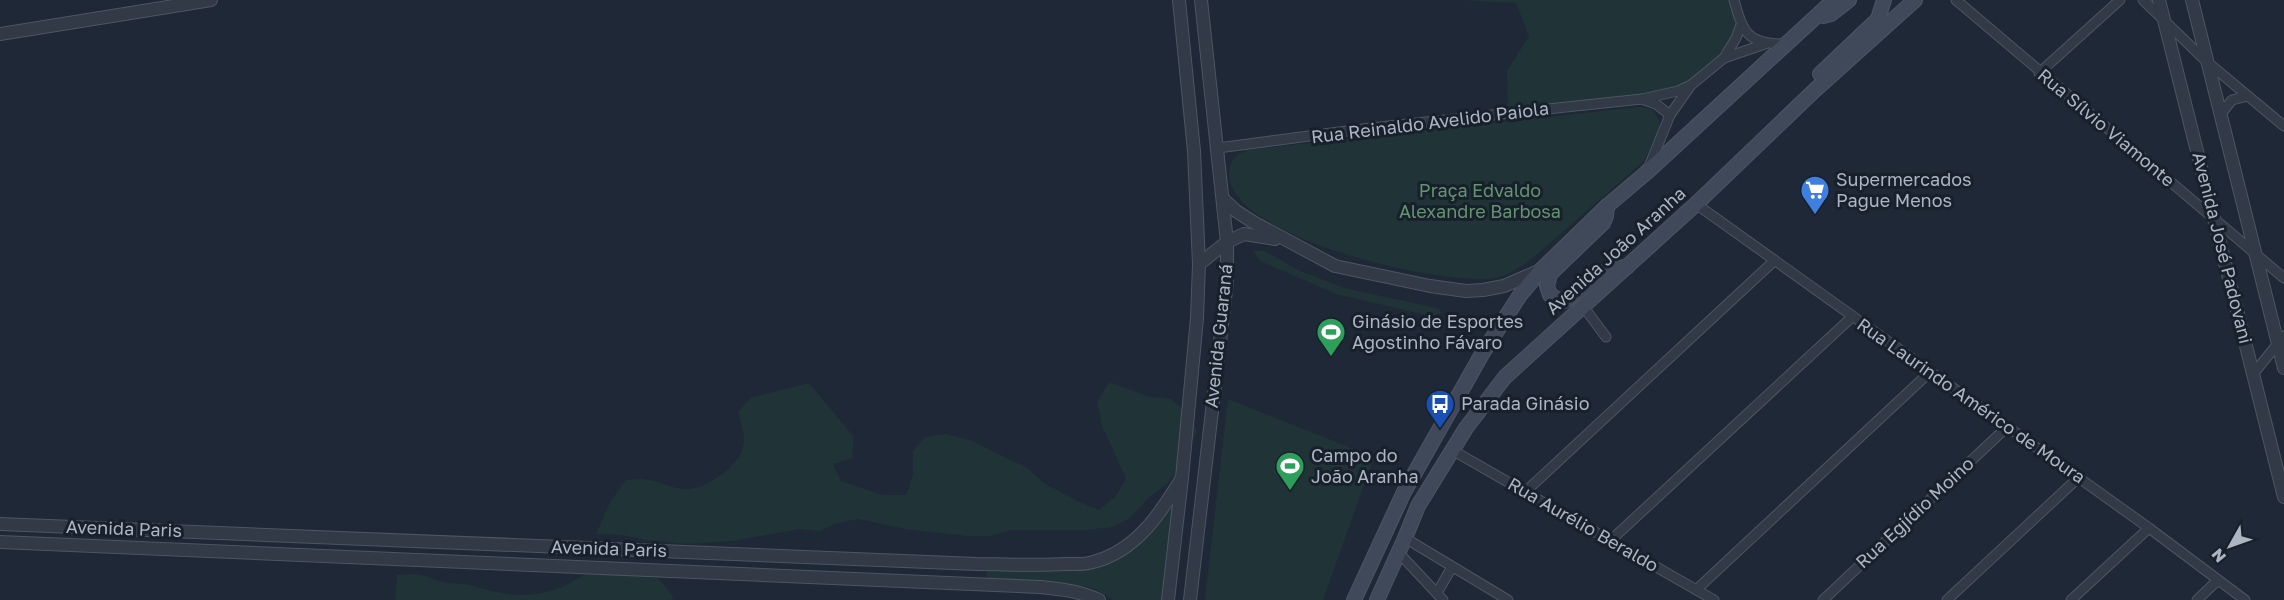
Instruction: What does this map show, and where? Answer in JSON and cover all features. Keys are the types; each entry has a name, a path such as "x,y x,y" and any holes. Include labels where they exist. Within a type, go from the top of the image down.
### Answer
{"main road":[{"name":"Avenida João Aranha","path":"1354,600 1395,509 1457,398 1520,295 1541,270 1607,206 1834,0"},
{"path":"1815,18 1831,14 1849,0"},
{"path":"1815,90 1821,73 1878,19 1884,0"},
{"name":"Avenida João Aranha","path":"1377,600 1418,506 1480,407 1505,377 1696,204 1815,90 1915,0"},
{"path":"1607,206 1603,223 1550,274 1547,286 1550,295 1562,302 1600,273 1615,267 1627,267"}],"street":[{"path":"0,34 211,0"},
{"name":"Avenida Guaraná","path":"1168,600 1197,318 1199,264 1194,151 1179,0"},
{"name":"Avenida Guaraná","path":"1190,600 1226,296 1227,242 1201,0"},
{"path":"1734,0 1741,25 1750,36 1765,44"},
{"name":"Rua Sílvio Viamonte","path":"1956,0 2284,278"},
{"path":"2039,72 2120,0"},
{"path":"2143,0 2149,3 2164,21 2206,61 2284,126"},
{"name":"Avenida José Padovani","path":"2159,0 2284,497"},
{"name":"Avenida José Padovani","path":"2192,0 2255,254 2281,339 2284,368"},
{"path":"1646,173 1670,115 1691,85 1724,58 1741,25"},
{"path":"1724,58 1765,44 1784,45"},
{"name":"Rua Reinaldo Avelido Paiola","path":"1218,148 1370,128 1642,99 1678,91 1691,85"},
{"path":"2220,115 2232,100 2248,96"},
{"path":"1642,99 1656,104 1670,115"},
{"path":"1223,199 1252,222 1335,266 1430,286 1466,291 1504,286 1541,270"},
{"name":"Rua Laurindo Américo de Moura","path":"1696,204 2149,528 2245,600"},
{"path":"1199,264 1227,242 1244,234 1285,240"},
{"path":"1524,492 1774,261"},
{"path":"1582,306 1606,337"},
{"path":"1610,542 1852,317"},
{"path":"2254,373 2281,339"},
{"path":"1696,590 1930,372"},
{"name":"Rua Egjídio Moino","path":"1823,600 2007,427"},
{"name":"Rua Aurélio Beraldo","path":"1452,450 1714,600"},
{"name":"Avenida Paris","path":"0,524 1042,565 1092,563 1115,554 1135,540 1162,510 1182,478"},
{"path":"1947,600 2078,478"},
{"path":"2071,600 2149,528"},
{"path":"1405,538 1508,600"},
{"name":"Avenida Paris","path":"0,542 1040,586 1089,595 1099,600"},
{"path":"508,545 508,564"},
{"path":"1399,553 1440,597 1452,567"},
{"path":"2196,600 2218,580"}],"green space":[{"path":"1462,0 1734,0 1741,25 1724,58 1691,85 1656,96 1508,113 1507,71 1529,36 1516,3"},
{"name":"Praça Edvaldo Alexandre Barbosa","path":"1639,107 1651,109 1659,121 1659,130 1644,161 1534,257 1510,273 1493,278 1430,274 1387,265 1342,253 1299,237 1263,218 1238,197 1229,174 1230,165 1234,159 1247,150"},
{"path":"1253,251 1265,251 1298,270 1344,288 1437,308 1443,313 1431,316 1336,294 1260,261"},
{"path":"1109,382 1150,397 1171,399 1188,414 1197,430 1180,468 1168,483 1147,499 1130,518 1113,527 1086,530 1010,530 991,536 967,536 905,529 858,519 837,523 820,531 799,529 733,541 687,544 623,535 596,534 610,502 626,480 646,479 684,489 704,485 719,477 741,453 744,438 738,412 750,398 809,383 854,437 852,458 833,464 841,481 882,495 906,495 913,475 913,451 925,437 946,434 972,441 1027,468 1044,483 1099,510 1116,496 1126,478 1102,426 1097,402"},
{"name":"Campo do João Aranha","path":"1228,399 1374,457 1323,600 1205,600"},
{"path":"1173,504 1163,600 1114,600 1093,588 1063,583 989,580 987,578 987,571 990,568 1073,569 1155,528"},
{"path":"590,571 614,571 658,578 672,595 673,600 395,600 397,575 420,575 442,582 467,584 518,595 560,588"}],"place":[{"name":"Supermercados Pague Menos","path":"1815,216"},
{"name":"Ginásio de Esportes Agostinho Fávaro","path":"1331,358"},
{"name":"Parada Ginásio","path":"1440,430"},
{"name":"Campo do João Aranha","path":"1290,492"}]}
